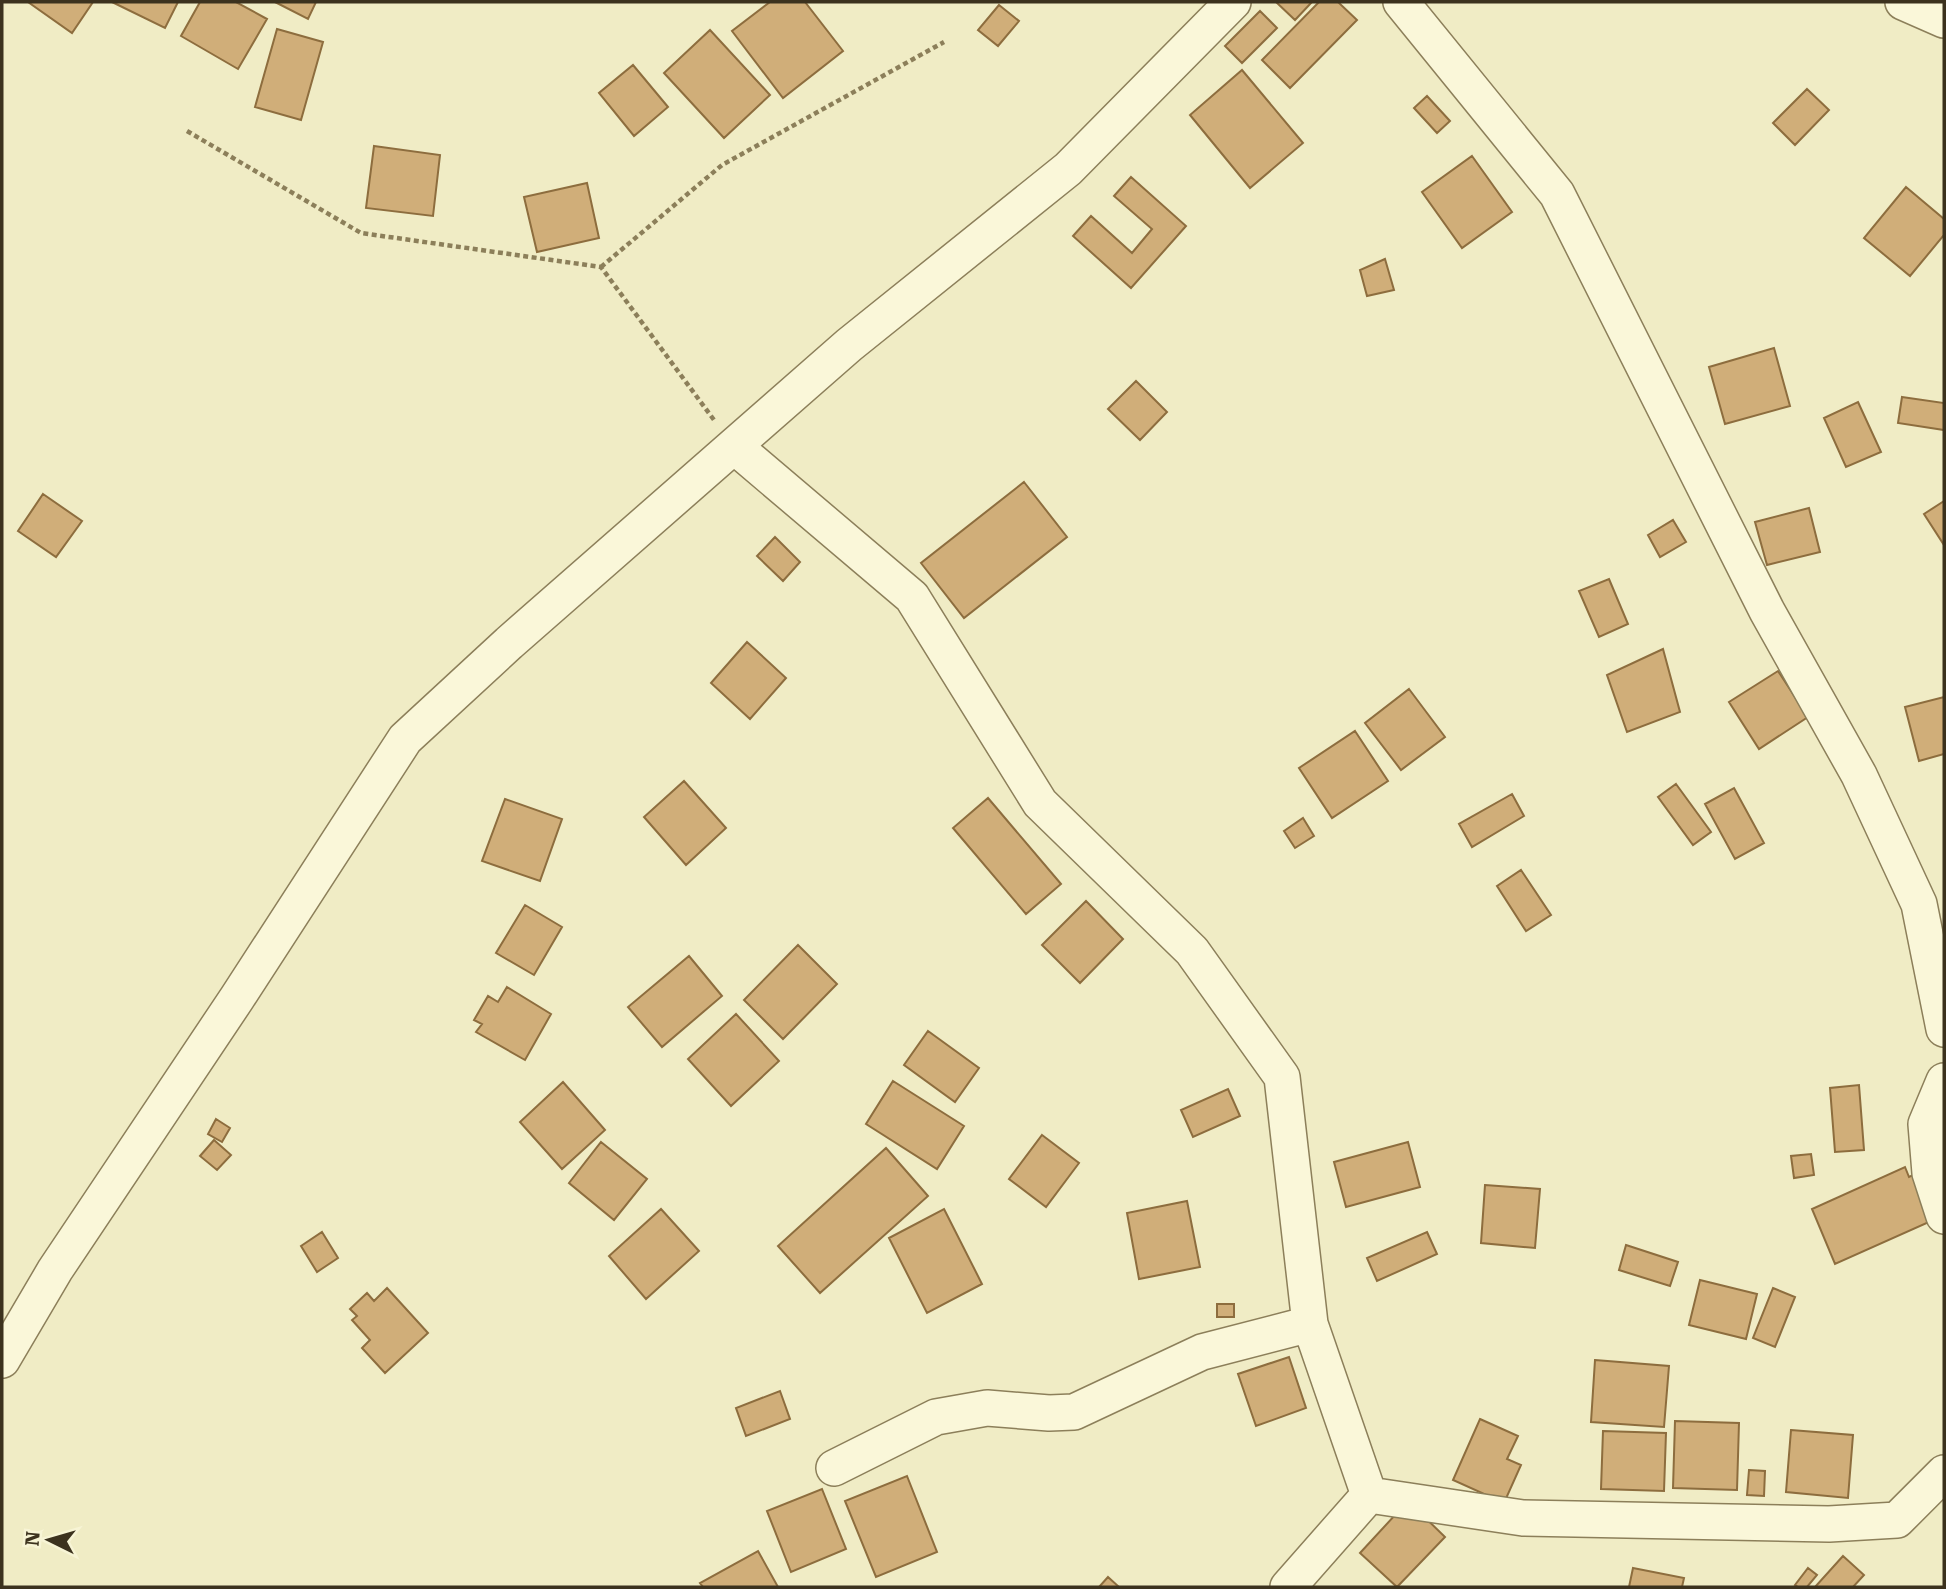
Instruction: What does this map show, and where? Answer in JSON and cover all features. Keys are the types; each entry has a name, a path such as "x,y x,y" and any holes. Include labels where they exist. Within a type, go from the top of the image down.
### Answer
{"street":[{"path":"2,1360 55,1270 237,998 405,739 509,643 849,345 1068,169 1233,2"},
{"path":"1401,2 1557,194 1767,611 1859,775 1919,904 1944,1029"},
{"path":"1903,2 1944,20"},
{"path":"734,446 912,597 1040,803 1192,951 1282,1077 1310,1325 1369,1495"},
{"path":"1944,1081 1926,1124 1930,1173 1944,1216"},
{"path":"834,1468 936,1417 987,1408 1049,1413 1074,1412 1202,1352 1310,1325"},
{"path":"1369,1495 1523,1518 1829,1524 1897,1520 1944,1473"},
{"path":"1288,1587 1369,1495"}],"path":[{"path":"601,267 722,165 944,42"},
{"path":"187,131 361,233 601,267 734,446"}],"building":[{"path":"28,2 93,2 72,33"},
{"path":"112,2 178,2 165,28"},
{"path":"200,2 236,2 267,19 238,69 181,36"},
{"path":"275,2 316,2 308,19"},
{"path":"770,2 805,2 843,51 783,98 732,31"},
{"path":"1276,2 1312,2 1295,20"},
{"path":"1319,2 1338,2 1357,20 1290,88 1262,60"},
{"path":"999,5 1019,21 998,46 978,30"},
{"path":"1260,11 1277,28 1242,63 1225,46"},
{"path":"277,29 323,42 301,120 255,107"},
{"path":"710,30 770,95 724,138 664,73"},
{"path":"633,65 668,107 634,136 599,93"},
{"path":"1242,70 1303,143 1250,188 1190,115"},
{"path":"1807,89 1829,110 1795,145 1773,123"},
{"path":"1427,96 1450,121 1437,133 1414,108"},
{"path":"374,146 440,155 433,216 366,208"},
{"path":"1472,156 1512,212 1462,248 1422,192"},
{"path":"1131,177 1186,226 1131,288 1073,236 1091,216 1132,253 1152,229 1114,196"},
{"path":"587,183 599,238 537,252 524,197"},
{"path":"1906,187 1944,219 1944,235 1910,276 1864,238"},
{"path":"1385,259 1394,290 1367,296 1360,270"},
{"path":"1774,348 1790,406 1725,424 1709,367"},
{"path":"1136,381 1167,412 1140,440 1108,409"},
{"path":"1902,397 1944,403 1944,430 1898,423"},
{"path":"1858,402 1881,452 1846,467 1824,418"},
{"path":"1024,482 1067,537 964,618 921,563"},
{"path":"43,494 82,521 56,557 18,531"},
{"path":"1944,501 1944,545 1924,514"},
{"path":"1809,508 1820,552 1767,565 1755,522"},
{"path":"1673,520 1686,542 1660,557 1648,535"},
{"path":"775,537 800,562 783,581 757,556"},
{"path":"1609,579 1628,624 1599,637 1579,591"},
{"path":"747,642 786,678 750,719 711,683"},
{"path":"1663,649 1680,712 1627,732 1607,675"},
{"path":"1778,671 1808,717 1759,749 1729,702"},
{"path":"1409,689 1445,737 1401,770 1365,723"},
{"path":"1944,697 1944,754 1919,761 1905,707"},
{"path":"1355,731 1388,781 1332,818 1299,768"},
{"path":"684,781 726,828 686,865 644,817"},
{"path":"1676,784 1711,832 1693,845 1658,797"},
{"path":"1734,788 1764,843 1735,859 1705,804"},
{"path":"1512,794 1524,816 1472,847 1459,824"},
{"path":"988,798 1061,884 1026,914 953,828"},
{"path":"505,799 562,819 540,881 482,861"},
{"path":"1303,818 1314,836 1295,848 1284,831"},
{"path":"1521,870 1551,915 1526,931 1497,886"},
{"path":"1086,901 1123,939 1080,983 1042,945"},
{"path":"525,905 562,927 534,975 496,953"},
{"path":"798,945 837,984 783,1039 744,1000"},
{"path":"689,956 722,996 662,1047 628,1007"},
{"path":"507,987 551,1014 525,1060 476,1032 482,1024 474,1020 488,996 498,1002"},
{"path":"736,1014 779,1061 731,1106 688,1059"},
{"path":"928,1031 979,1068 955,1102 904,1065"},
{"path":"893,1081 964,1126 937,1169 866,1124"},
{"path":"563,1082 605,1130 562,1169 520,1122"},
{"path":"1859,1085 1864,1150 1835,1152 1830,1088"},
{"path":"1228,1089 1240,1116 1193,1137 1181,1110"},
{"path":"216,1119 230,1128 222,1142 208,1134"},
{"path":"1042,1135 1079,1163 1046,1207 1009,1179"},
{"path":"214,1140 231,1155 217,1170 200,1156"},
{"path":"601,1142 647,1179 614,1220 569,1183"},
{"path":"1408,1142 1420,1187 1346,1207 1334,1162"},
{"path":"886,1148 928,1196 820,1293 778,1246"},
{"path":"1811,1154 1814,1175 1794,1178 1791,1156"},
{"path":"1905,1167 1909,1177 1920,1172 1932,1198 1921,1202 1929,1222 1835,1264 1812,1209"},
{"path":"1485,1185 1540,1189 1535,1248 1481,1243"},
{"path":"1187,1201 1200,1267 1139,1279 1127,1213"},
{"path":"661,1209 699,1251 646,1299 609,1256"},
{"path":"944,1209 982,1284 927,1313 889,1238"},
{"path":"322,1232 338,1258 317,1272 301,1246"},
{"path":"1427,1232 1437,1254 1377,1281 1367,1258"},
{"path":"1626,1245 1678,1262 1670,1286 1619,1270"},
{"path":"1700,1280 1757,1294 1746,1339 1689,1325"},
{"path":"387,1288 428,1333 385,1373 362,1348 370,1340 352,1320 357,1316 350,1309 367,1293 374,1301"},
{"path":"1773,1288 1795,1297 1775,1347 1753,1338"},
{"path":"1217,1304 1234,1304 1234,1317 1217,1317"},
{"path":"1289,1357 1306,1408 1256,1426 1238,1374"},
{"path":"1595,1360 1669,1366 1664,1427 1591,1422"},
{"path":"780,1391 790,1419 746,1436 736,1408"},
{"path":"1480,1419 1518,1436 1507,1459 1521,1465 1504,1503 1453,1480"},
{"path":"1675,1421 1739,1423 1737,1490 1673,1488"},
{"path":"1791,1430 1853,1435 1848,1498 1786,1492"},
{"path":"1603,1431 1666,1433 1664,1491 1601,1489"},
{"path":"1749,1470 1765,1471 1764,1496 1747,1495"},
{"path":"907,1476 937,1552 876,1577 845,1501"},
{"path":"822,1489 846,1549 791,1572 767,1511"},
{"path":"1408,1501 1445,1537 1397,1587 1360,1553"},
{"path":"758,1551 778,1587 703,1587 700,1583"},
{"path":"1843,1556 1864,1575 1853,1587 1815,1587"},
{"path":"1633,1568 1684,1578 1682,1587 1629,1587"},
{"path":"1808,1568 1817,1575 1807,1587 1798,1587 1795,1585"},
{"path":"1108,1577 1119,1587 1099,1587"}]}
